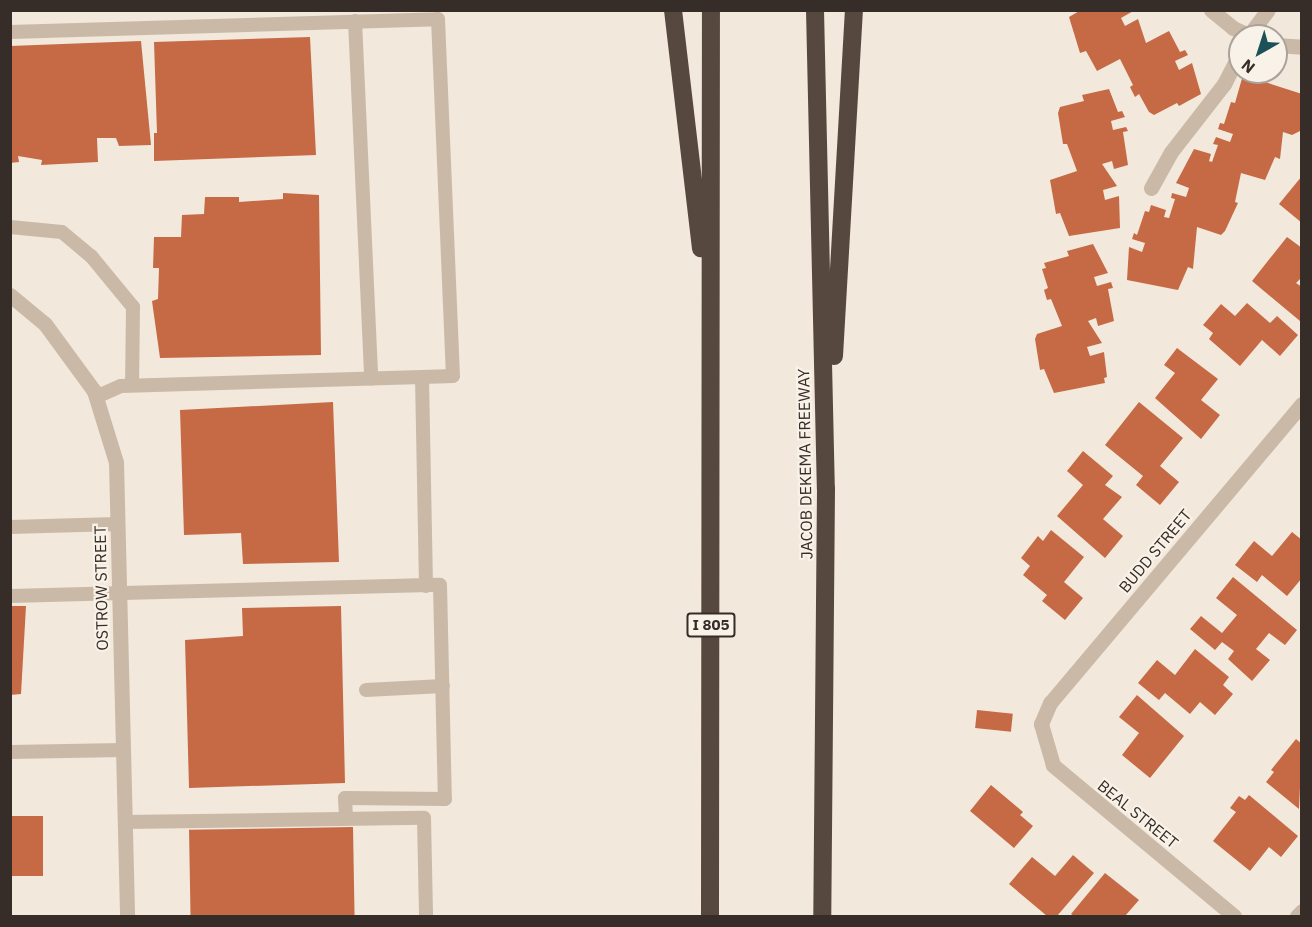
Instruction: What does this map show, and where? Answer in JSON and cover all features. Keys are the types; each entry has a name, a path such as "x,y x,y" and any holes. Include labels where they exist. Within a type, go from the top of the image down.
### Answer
{"highway":[{"path":"674,10 711,334"},
{"name":"I 805","path":"710,916 711,10"},
{"name":"JACOB DEKEMA FREEWAY","path":"815,10 826,489 822,916"},
{"path":"826,489 854,10"}],"street":[{"path":"1211,10 1228,24"},
{"path":"1258,24 1268,10"},
{"path":"1151,188 1171,152 1228,76"},
{"name":"OSTROW STREET","path":"10,295 45,324 96,397 116,462 127,916"},
{"name":"BUDD STREET","path":"1041,724 1050,703 1302,404"},
{"name":"BEAL STREET","path":"1041,724 1053,765 1234,916"},
{"path":"1297,916 1302,912"}],"lane":[{"path":"10,32 438,19 453,376 121,386 96,397"},
{"path":"355,21 371,379"},
{"path":"10,226 62,232 91,256 133,307 132,386"},
{"path":"422,378 426,586"},
{"path":"10,527 117,524"},
{"path":"10,596 440,585 445,799 345,798 346,818"},
{"path":"366,690 442,686"},
{"path":"10,752 123,750"},
{"path":"124,822 424,818 426,916"}],"building":[{"path":"1081,10 1135,10 1121,18 1125,26 1138,19 1146,43 1169,31 1180,52 1185,50 1188,55 1175,61 1179,70 1192,63 1201,94 1179,106 1177,103 1154,115 1149,112 1139,94 1135,97 1130,87 1133,85 1120,59 1097,71 1086,51 1080,53 1069,17"},
{"path":"310,37 316,155 154,161 154,133 157,133 154,42"},
{"path":"141,41 151,145 119,146 116,138 97,138 98,162 41,165 42,160 18,156 19,162 10,163 10,46"},
{"path":"1240,84 1271,84 1302,94 1302,130 1292,135 1283,132 1280,159 1275,157 1265,180 1241,173 1235,202 1238,203 1221,235 1197,227 1193,269 1188,267 1178,290 1127,280 1129,247 1142,252 1145,243 1132,239 1134,233 1137,235 1145,211 1149,212 1151,205 1166,210 1164,217 1169,218 1175,199 1171,198 1172,193 1186,197 1189,188 1176,183 1194,149 1211,154 1209,161 1212,162 1218,145 1213,144 1216,137 1230,142 1233,134 1218,129 1220,123 1224,124 1231,102 1235,103"},
{"path":"1109,89 1118,112 1122,111 1125,117 1111,121 1113,130 1126,127 1128,131 1123,132 1128,165 1114,169 1112,161 1102,164 1117,186 1103,190 1105,200 1119,196 1120,228 1069,236 1060,213 1056,214 1050,180 1077,171 1067,144 1063,144 1058,113 1060,107 1084,101 1082,95"},
{"path":"1302,176 1302,223 1279,204"},
{"path":"283,193 319,195 321,355 160,358 152,301 158,299 159,268 153,268 154,237 181,237 182,215 204,214 205,197 239,197 239,202 283,199"},
{"path":"1287,237 1302,248 1302,277 1296,283 1302,287 1300,321 1252,281"},
{"path":"1093,244 1108,273 1094,277 1097,286 1111,282 1113,288 1108,289 1114,321 1098,326 1096,318 1088,321 1102,343 1087,347 1090,356 1104,352 1107,377 1104,378 1105,383 1054,393 1044,369 1040,370 1035,339 1037,334 1062,326 1051,299 1047,300 1044,290 1048,288 1042,269 1046,268 1044,263 1069,256 1067,251"},
{"path":"1247,303 1270,323 1277,316 1298,335 1280,356 1262,340 1240,366 1209,339 1213,333 1203,325 1221,304 1235,316"},
{"path":"1177,348 1218,379 1201,400 1220,415 1201,439 1155,398 1175,373 1164,365"},
{"path":"333,402 339,562 243,564 241,533 184,535 180,410"},
{"path":"1139,402 1183,438 1160,466 1179,482 1160,505 1136,485 1143,476 1105,445"},
{"path":"1083,451 1113,476 1105,485 1122,497 1103,519 1123,536 1105,558 1057,516 1083,485 1067,471"},
{"path":"1051,530 1084,557 1064,582 1083,598 1065,620 1042,601 1047,595 1023,575 1030,566 1021,558 1038,536 1043,541"},
{"path":"1292,532 1302,540 1302,578 1287,596 1262,575 1257,582 1235,565 1254,541 1272,556"},
{"path":"1233,577 1297,630 1285,645 1269,633 1256,649 1270,660 1252,681 1228,659 1234,651 1222,642 1215,650 1190,629 1201,616 1222,633 1237,615 1216,598"},
{"path":"10,606 26,606 21,694 10,695"},
{"path":"341,606 345,783 189,788 185,640 243,636 242,608"},
{"path":"1195,649 1229,677 1223,685 1233,694 1215,715 1200,702 1190,714 1165,693 1159,700 1138,683 1157,660 1175,675"},
{"path":"1137,695 1184,736 1150,778 1122,755 1139,733 1119,717"},
{"path":"977,710 1013,714 1011,732 975,728"},
{"path":"1296,739 1302,744 1299,809 1266,782 1274,772 1271,770"},
{"path":"991,785 1023,812 1020,815 1033,826 1014,848 970,811"},
{"path":"1249,795 1298,836 1281,857 1269,847 1250,871 1213,841 1236,812 1230,808 1239,796 1245,800"},
{"path":"10,816 43,816 43,876 10,876"},
{"path":"353,827 355,916 191,916 189,830"},
{"path":"1073,855 1094,873 1057,916 1047,916 1009,884 1032,857 1055,876"},
{"path":"1105,873 1139,900 1125,916 1074,916 1071,914"}]}
